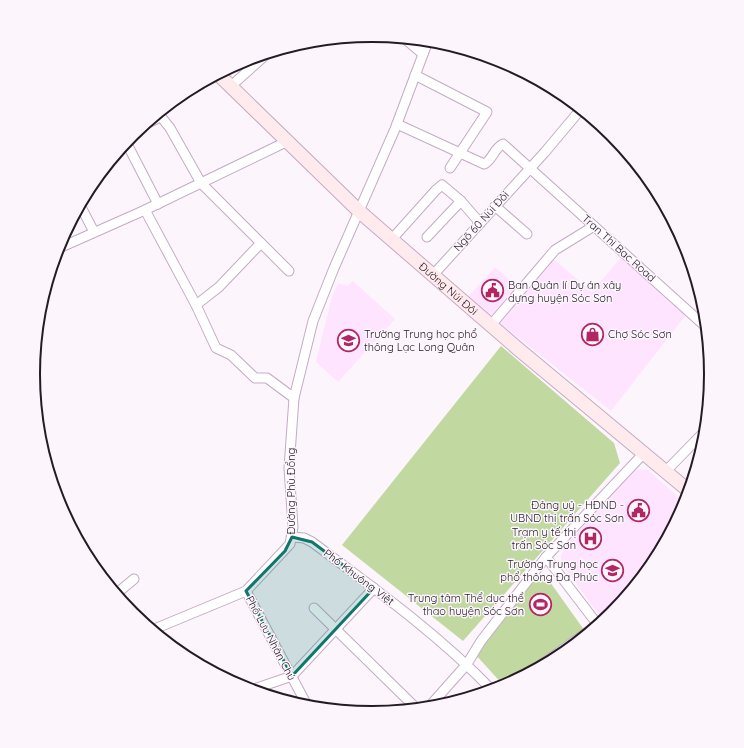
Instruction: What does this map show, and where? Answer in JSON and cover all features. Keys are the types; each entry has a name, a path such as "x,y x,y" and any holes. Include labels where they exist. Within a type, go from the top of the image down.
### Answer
{"main road":[{"name":"Đường Núi Đôi","path":"222,78 360,212 491,325 684,487"}],"street":[{"path":"412,45 423,54"},
{"name":"Đường Phù Đổng","path":"158,628 246,591 285,551 292,537 289,468 294,398 313,321 334,268 360,212 397,124 426,46"},
{"path":"231,86 257,63"},
{"path":"415,75 487,112 450,168"},
{"name":"Ngõ 60 Núi Đôi","path":"433,275 531,168 577,113"},
{"path":"161,118 170,128 201,183 289,271"},
{"path":"397,124 459,154"},
{"path":"66,245 158,204 288,141"},
{"name":"Tran Thi Bac Road","path":"459,154 486,164 499,146 503,144 700,322"},
{"path":"129,148 158,204"},
{"path":"392,239 442,185 461,201 480,222"},
{"path":"427,237 461,201"},
{"path":"495,206 527,234"},
{"path":"83,210 94,232"},
{"path":"145,210 196,304 216,348 231,355 255,378 267,378 294,398"},
{"path":"491,325 555,250 594,226"},
{"path":"196,304 219,287 261,243"},
{"path":"666,471 698,437"},
{"path":"435,700 467,664 481,641 546,557 644,453"},
{"name":"Phố Khuông Việt","path":"292,537 304,538 312,542 374,588 467,664 487,685"},
{"path":"546,557 595,621"},
{"path":"120,591 134,579"},
{"path":"261,687 292,676 374,588"},
{"name":"Phố Lưu Nhân Chú","path":"246,591 304,699"},
{"path":"314,608 412,703"}],"highlighted area":[{"path":"292,537 312,542 374,588 292,676 246,591 285,551"}],"shaded area":[{"name":"Chợ Sóc Sơn","path":"550,256 592,292 621,257 686,315 611,411 496,320"},
{"name":"Ban Quản lí Dự án xây dựng huyện Sóc Sơn","path":"495,267 516,285 492,316 468,297"},
{"name":"Trường Trung học phổ thông Lạc Long Quân","path":"353,281 395,319 338,382 316,362 331,300 338,283 347,286"},
{"path":"635,469 648,470 680,498 660,540 648,558 622,593 600,616 561,563 561,556 565,546"}],"green space":[{"path":"501,346 614,443 620,463 463,641 342,545"},
{"name":"Trung tâm Thể dục thể thao huyện Sóc Sơn","path":"545,575 584,630 538,662 499,681 475,654 535,578"}],"place":[{"name":"Ban Quản lí Dự án xây dựng huyện Sóc Sơn","path":"492,291"},
{"name":"Chợ Sóc Sơn","path":"592,334"},
{"name":"Trường Trung học phổ thông Lạc Long Quân","path":"348,340"},
{"name":"Đảng uỷ - HĐND - UBND thị trấn Sóc Sơn","path":"639,511"},
{"name":"Trạm y tế thị trấn Sóc Sơn","path":"591,538"},
{"name":"Trường Trung học phổ thông Đa Phúc","path":"613,570"},
{"name":"Trung tâm Thể dục thể thao huyện Sóc Sơn","path":"540,604"}]}
